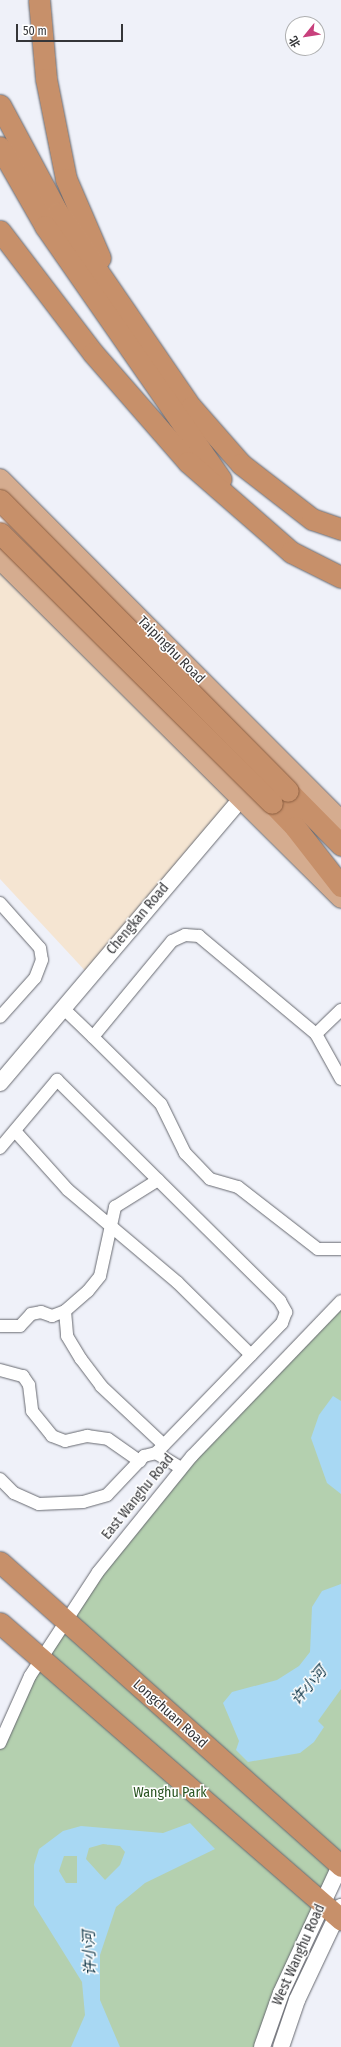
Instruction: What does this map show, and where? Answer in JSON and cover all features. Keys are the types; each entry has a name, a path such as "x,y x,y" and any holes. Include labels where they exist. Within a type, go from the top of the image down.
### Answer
{"highway":[{"path":"39,0 46,79 66,179 121,306"},
{"path":"0,105 58,213 192,407 241,464 312,519 341,529"},
{"path":"0,147 45,226 132,356 252,518"},
{"path":"0,231 93,353 188,462 291,552 341,577"},
{"path":"0,500 280,797 296,827 341,886"},
{"path":"0,533 280,797 341,844"},
{"name":"Longchuan Road","path":"0,1562 341,1865"},
{"path":"0,1623 40,1660 335,1911"}],"main road":[{"name":"Taipinghu Road","path":"0,479 280,758 341,821"},
{"path":"0,559 341,898"}],"street":[{"name":"Chengkan Road","path":"0,1083 240,797 280,758"},
{"path":"0,903 40,948 42,960 35,978 0,1017"},
{"path":"94,1037 172,941 185,935 199,936 316,1034 341,1079"},
{"path":"63,1008 161,1104 185,1153 210,1180 238,1188 318,1249 341,1249"},
{"path":"316,1034 341,1010"},
{"path":"0,1148 57,1080 280,1301 286,1312 282,1323 160,1449 140,1461 107,1495 83,1502 39,1504 14,1493 0,1479"},
{"path":"14,1131 68,1190 110,1224 251,1355"},
{"path":"0,1326 20,1326 31,1314 41,1312 52,1316 65,1312 100,1276 110,1224 115,1207 158,1180"},
{"name":"East Wanghu Road","path":"0,1743 40,1660 98,1572 181,1468 341,1301"},
{"path":"65,1312 67,1336 81,1359 101,1386 160,1449 181,1468"},
{"path":"0,1370 23,1376 29,1385 32,1411 52,1436 65,1441 87,1436 108,1439 140,1461"},
{"name":"West Wanghu Road","path":"281,2047 297,2000 335,1911 341,1865"},
{"name":"West Wanghu Road","path":"262,2047 280,1993 335,1911"}],"shaded area":[{"path":"0,559 240,797 90,976 0,879"}],"green space":[{"name":"Wanghu Park","path":"341,1301 341,1864 262,2047 0,2047 0,1743 65,1621 192,1456"}],"water":[{"path":"333,1396 341,1401 341,1494 327,1483 311,1438 319,1415"},
{"name":"许小河","path":"341,1584 341,1689 318,1721 324,1727 314,1742 300,1753 248,1762 236,1750 239,1741 223,1703 232,1692 277,1680 299,1666 310,1652 312,1607 322,1591"},
{"name":"许小河","path":"190,1823 215,1849 145,1883 116,1907 100,1955 100,2000 120,2047 71,2047 85,2015 82,1982 34,1905 34,1865 39,1849 63,1831 81,1826 163,1833","holes":["103,1844 120,1846 125,1852 120,1865 105,1880 86,1859 89,1848","64,1856 77,1856 77,1883 66,1883 59,1871"]}]}
